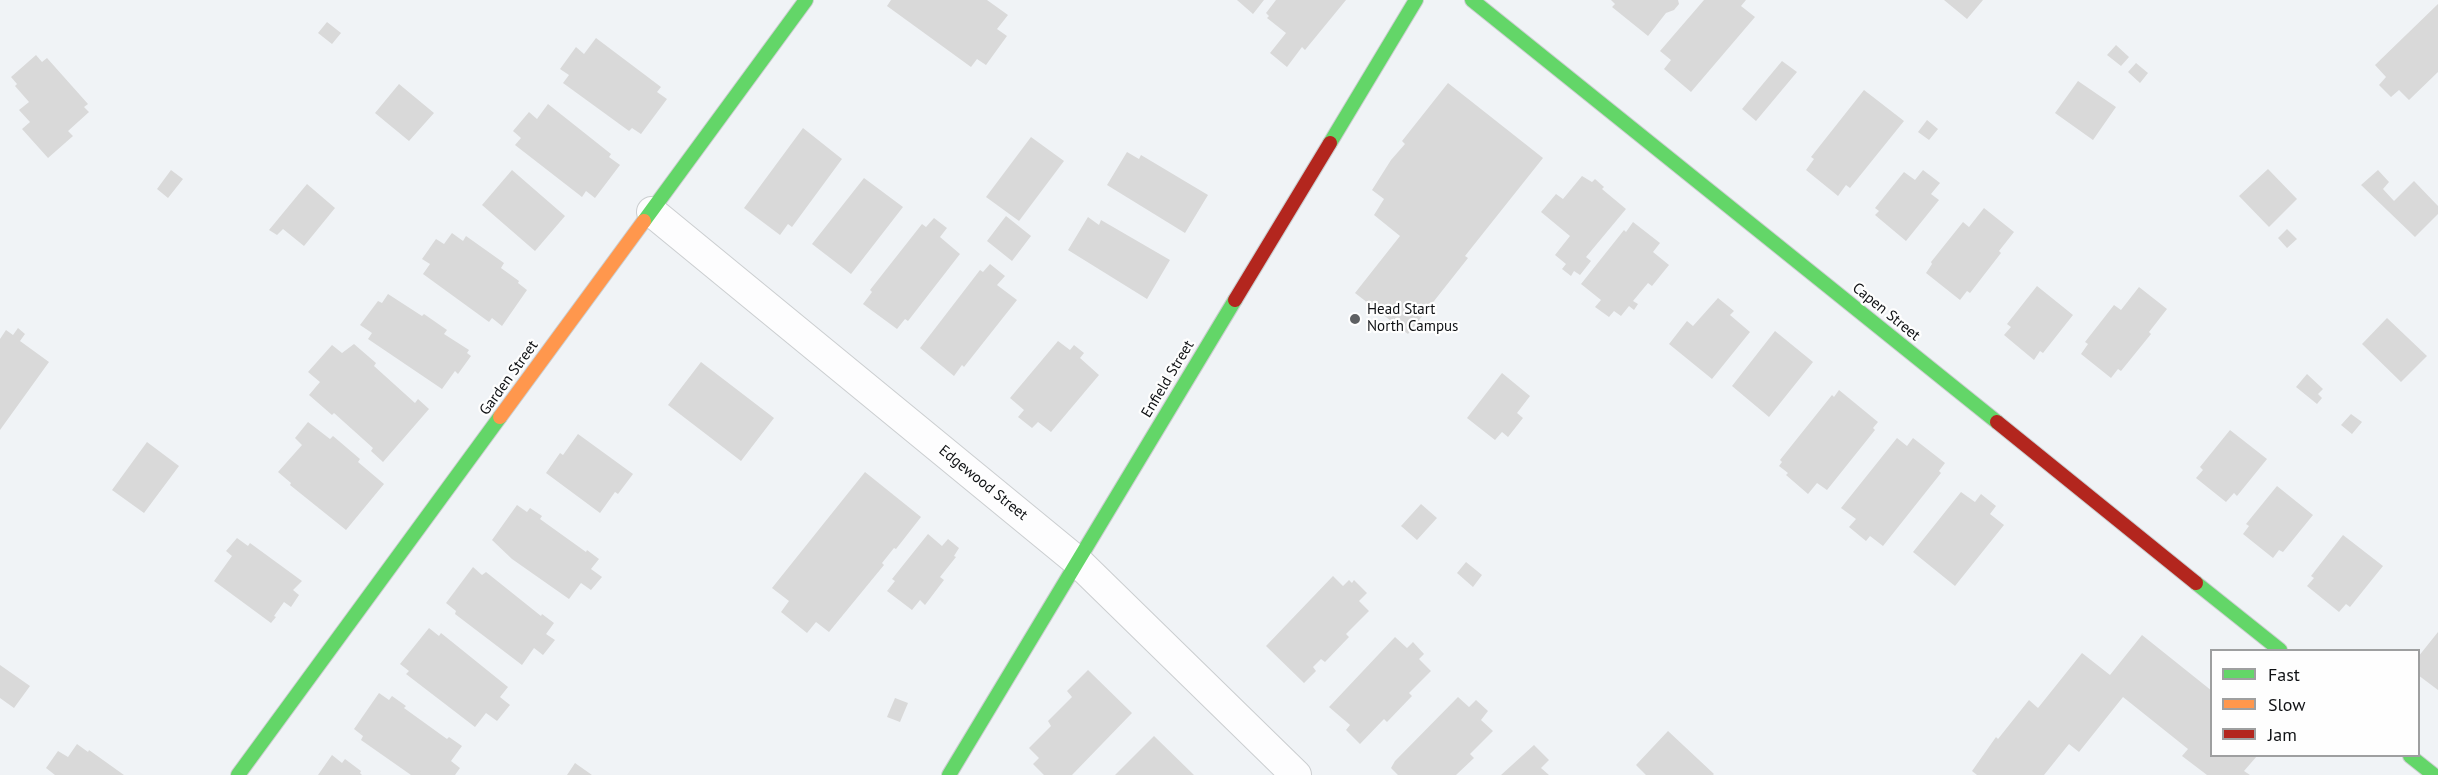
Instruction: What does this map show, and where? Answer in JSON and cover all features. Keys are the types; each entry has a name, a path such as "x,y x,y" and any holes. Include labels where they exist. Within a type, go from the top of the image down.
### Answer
{"street":[{"name":"Garden Street","path":"238,775 807,0"},
{"name":"Enfield Street","path":"949,775 1416,0"},
{"name":"Capen Street","path":"1472,0 2278,649"},
{"name":"Edgewood Street","path":"652,212 1077,561 1296,775"},
{"path":"2411,757 2434,775"}],"building":[{"path":"891,0 987,0 1008,15 997,29 1007,36 986,65 977,59 971,67 887,6"},
{"path":"1237,0 1264,0 1253,14"},
{"path":"1276,0 1346,0 1305,50 1302,47 1287,67 1270,53 1286,33 1267,18 1269,16 1266,13"},
{"path":"1611,0 1678,0 1679,4 1674,10 1666,13 1648,36 1612,7 1615,4"},
{"path":"1704,0 1746,0 1741,6 1755,17 1691,92 1664,69 1671,60 1660,51"},
{"path":"1944,0 1983,0 1967,19"},
{"path":"2438,4 2438,72 2409,100 2399,90 2391,97 2379,85 2386,77 2375,65"},
{"path":"327,22 341,33 332,44 318,33"},
{"path":"596,38 661,87 657,92 667,99 641,134 632,128 629,131 563,83 569,75 560,69 576,47 584,54"},
{"path":"2116,45 2129,57 2121,66 2107,55"},
{"path":"36,55 42,62 47,58 88,104 84,107 89,112 68,131 73,136 48,158 22,129 30,122 19,110 29,102 15,86 17,84 11,77"},
{"path":"1782,61 1797,72 1756,121 1742,109"},
{"path":"2136,63 2148,73 2140,83 2128,72"},
{"path":"2078,81 2116,107 2093,140 2055,113"},
{"path":"1448,83 1543,158 1465,256 1468,258 1408,334 1355,293 1400,236 1374,215 1384,199 1372,190 1391,160 1405,144 1402,141"},
{"path":"399,84 434,113 409,141 375,113"},
{"path":"1864,90 1904,121 1850,188 1846,185 1838,196 1806,170 1814,159 1811,157"},
{"path":"548,104 611,154 609,157 620,165 595,198 586,191 582,197 515,145 521,138 513,131 529,112 537,119"},
{"path":"1927,120 1938,129 1929,140 1918,132"},
{"path":"803,128 842,159 792,227 788,224 780,235 744,208"},
{"path":"1031,137 1064,161 1019,221 986,197"},
{"path":"1127,152 1139,159 1141,155 1208,195 1185,233 1107,185"},
{"path":"2268,169 2297,199 2269,227 2239,196"},
{"path":"171,170 183,179 168,198 157,189"},
{"path":"512,170 565,216 535,251 482,205"},
{"path":"1923,170 1940,183 1931,194 1939,200 1906,241 1875,215 1879,211 1875,208 1904,172 1915,180"},
{"path":"2378,170 2389,182 2383,189 2394,201 2414,181 2438,206 2438,214 2415,237 2361,185"},
{"path":"1582,176 1592,182 1595,179 1604,187 1602,189 1626,209 1586,257 1591,261 1580,275 1574,271 1571,276 1562,269 1566,264 1555,255 1570,236 1541,212 1556,194 1563,199"},
{"path":"864,178 903,207 851,274 812,244"},
{"path":"307,184 335,208 304,246 283,229 277,235 269,230"},
{"path":"1984,208 2014,232 1970,293 1967,291 1960,300 1926,273 1931,262 1963,222 1969,227"},
{"path":"1006,216 1031,236 1012,261 987,241"},
{"path":"1088,217 1099,225 1101,220 1170,260 1147,299 1068,250"},
{"path":"934,218 947,228 940,237 960,254 908,321 905,319 897,329 863,304 872,292 870,290 922,224 926,227"},
{"path":"1633,222 1660,243 1653,252 1669,265 1652,286 1648,283 1633,301 1638,304 1634,310 1629,306 1621,316 1614,311 1609,317 1595,307 1601,300 1581,284"},
{"path":"2287,229 2297,239 2287,248 2278,238"},
{"path":"452,233 463,241 466,236 504,263 501,268 527,290 502,326 492,318 489,322 423,274 430,264 422,259 436,239 444,244"},
{"path":"990,264 1005,276 997,285 1017,300 964,367 962,365 954,376 920,348 980,270 983,272"},
{"path":"2037,286 2073,315 2043,353 2040,351 2034,360 2004,335 2011,327 2007,324"},
{"path":"2139,287 2167,309 2149,332 2151,334 2121,371 2118,369 2111,378 2081,354 2088,344 2085,342 2114,305 2121,310"},
{"path":"388,294 422,316 424,314 447,330 444,334 469,350 467,353 471,356 458,374 455,371 442,389 368,339 372,333 360,325 378,301 382,303"},
{"path":"1718,298 1734,311 1730,315 1750,332 1712,379 1669,344 1687,321 1693,326"},
{"path":"2387,318 2427,356 2401,382 2362,344"},
{"path":"18,328 25,334 20,341 49,362 0,430 0,339 6,330 13,335"},
{"path":"1775,331 1813,362 1769,417 1732,386"},
{"path":"1058,341 1070,350 1074,345 1084,353 1080,358 1099,375 1051,432 1038,422 1032,428 1018,417 1024,410 1010,398"},
{"path":"354,344 376,363 374,366 415,403 418,399 429,409 383,462 371,451 373,448 334,413 332,415 309,395 320,382 308,372 332,345 342,353"},
{"path":"701,362 774,418 741,461 668,405"},
{"path":"1502,373 1530,396 1517,413 1523,418 1508,437 1502,432 1495,440 1467,418"},
{"path":"2307,374 2323,389 2318,394 2322,398 2317,404 2296,387"},
{"path":"1839,390 1878,422 1873,428 1875,430 1827,490 1817,483 1808,494 1786,475 1788,473 1779,466 1782,462 1780,460 1832,395 1834,397"},
{"path":"2351,414 2362,422 2352,434 2341,425"},
{"path":"308,422 330,439 333,436 384,484 346,530 290,485 291,483 278,472 302,445 295,438"},
{"path":"2230,430 2267,459 2237,496 2234,493 2226,502 2196,478 2203,470 2200,467"},
{"path":"578,434 633,474 618,494 615,492 600,513 546,473 560,453 563,455"},
{"path":"1897,438 1907,446 1913,438 1945,463 1939,471 1941,473 1883,546 1870,536 1866,541 1849,527 1856,519 1841,508"},
{"path":"147,442 179,466 144,513 112,490"},
{"path":"865,472 921,517 829,632 816,622 807,633 781,612 789,601 772,588"},
{"path":"2277,486 2313,515 2283,552 2279,550 2273,558 2243,534 2249,526 2246,524"},
{"path":"1961,492 1975,502 1981,494 1996,506 1990,514 2004,525 1955,586 1913,552"},
{"path":"1421,504 1437,518 1417,540 1401,526"},
{"path":"517,505 527,512 530,508 542,516 540,519 599,559 591,569 602,577 591,590 581,583 569,599 512,559 492,540"},
{"path":"928,534 942,546 948,539 959,548 954,556 956,557 940,577 944,580 925,605 920,600 912,610 887,591 895,581 892,579"},
{"path":"2343,535 2383,566 2350,607 2346,604 2339,612 2307,586 2314,578 2311,576"},
{"path":"237,538 248,546 250,543 302,581 293,590 299,595 291,607 284,602 271,623 214,581 232,556 226,551"},
{"path":"1466,562 1482,575 1473,587 1457,573"},
{"path":"473,567 482,575 486,572 541,616 542,614 554,623 546,634 555,640 543,655 534,648 522,665 455,614 456,611 446,603"},
{"path":"1333,576 1343,586 1349,580 1352,583 1354,580 1367,593 1359,601 1369,611 1346,634 1349,637 1325,662 1321,659 1313,667 1316,671 1304,683 1266,646"},
{"path":"429,628 439,636 441,633 508,687 500,697 510,705 497,721 486,713 475,727 406,674 409,671 400,664"},
{"path":"2438,632 2438,690 2420,676 2420,654"},
{"path":"2142,635 2210,689 2210,757 2256,757 2244,771 2250,775 2207,775 2182,756 2188,749 2123,697 2079,752 2069,744 2044,775 1977,775 1972,771 1996,737 1998,739 2029,700 2038,708 2082,653 2110,675"},
{"path":"1395,637 1407,648 1413,642 1424,654 1419,659 1431,671 1409,693 1412,696 1387,722 1384,719 1360,744 1346,730 1350,725 1329,707"},
{"path":"0,665 30,686 14,708 0,698"},
{"path":"1088,670 1132,713 1072,775 1044,775 1033,764 1039,758 1029,748 1051,726 1048,721 1072,697 1067,691"},
{"path":"379,693 389,700 392,696 406,706 404,708 447,739 449,737 462,746 451,761 460,768 455,775 411,775 361,740 363,736 354,729"},
{"path":"1458,697 1469,707 1476,700 1488,711 1481,720 1493,731 1470,754 1474,758 1456,775 1398,775 1391,768 1395,761"},
{"path":"895,698 908,703 900,722 887,717"},
{"path":"1668,731 1714,774 1646,775 1636,765"},
{"path":"1154,736 1194,775 1115,775"},
{"path":"77,744 124,775 55,775 46,768 58,751 68,757"},
{"path":"1534,745 1549,760 1541,768 1549,775 1501,775"},
{"path":"332,755 342,763 345,759 361,771 362,775 318,775"},
{"path":"575,763 592,775 567,775"}],"traffic: fast":[{"path":"644,221 806,0"},
{"path":"1330,143 1416,0"},
{"path":"1472,0 1997,422"},
{"path":"949,775 1235,300"},
{"path":"238,775 500,417"},
{"path":"2196,583 2279,649"},
{"path":"2411,757 2434,775"}],"traffic: slow":[{"path":"500,417 644,221"}],"traffic: jam":[{"path":"1235,300 1330,143"},
{"path":"1997,422 2196,583"}],"place":[{"name":"Head Start North Campus","path":"1355,319"}]}
